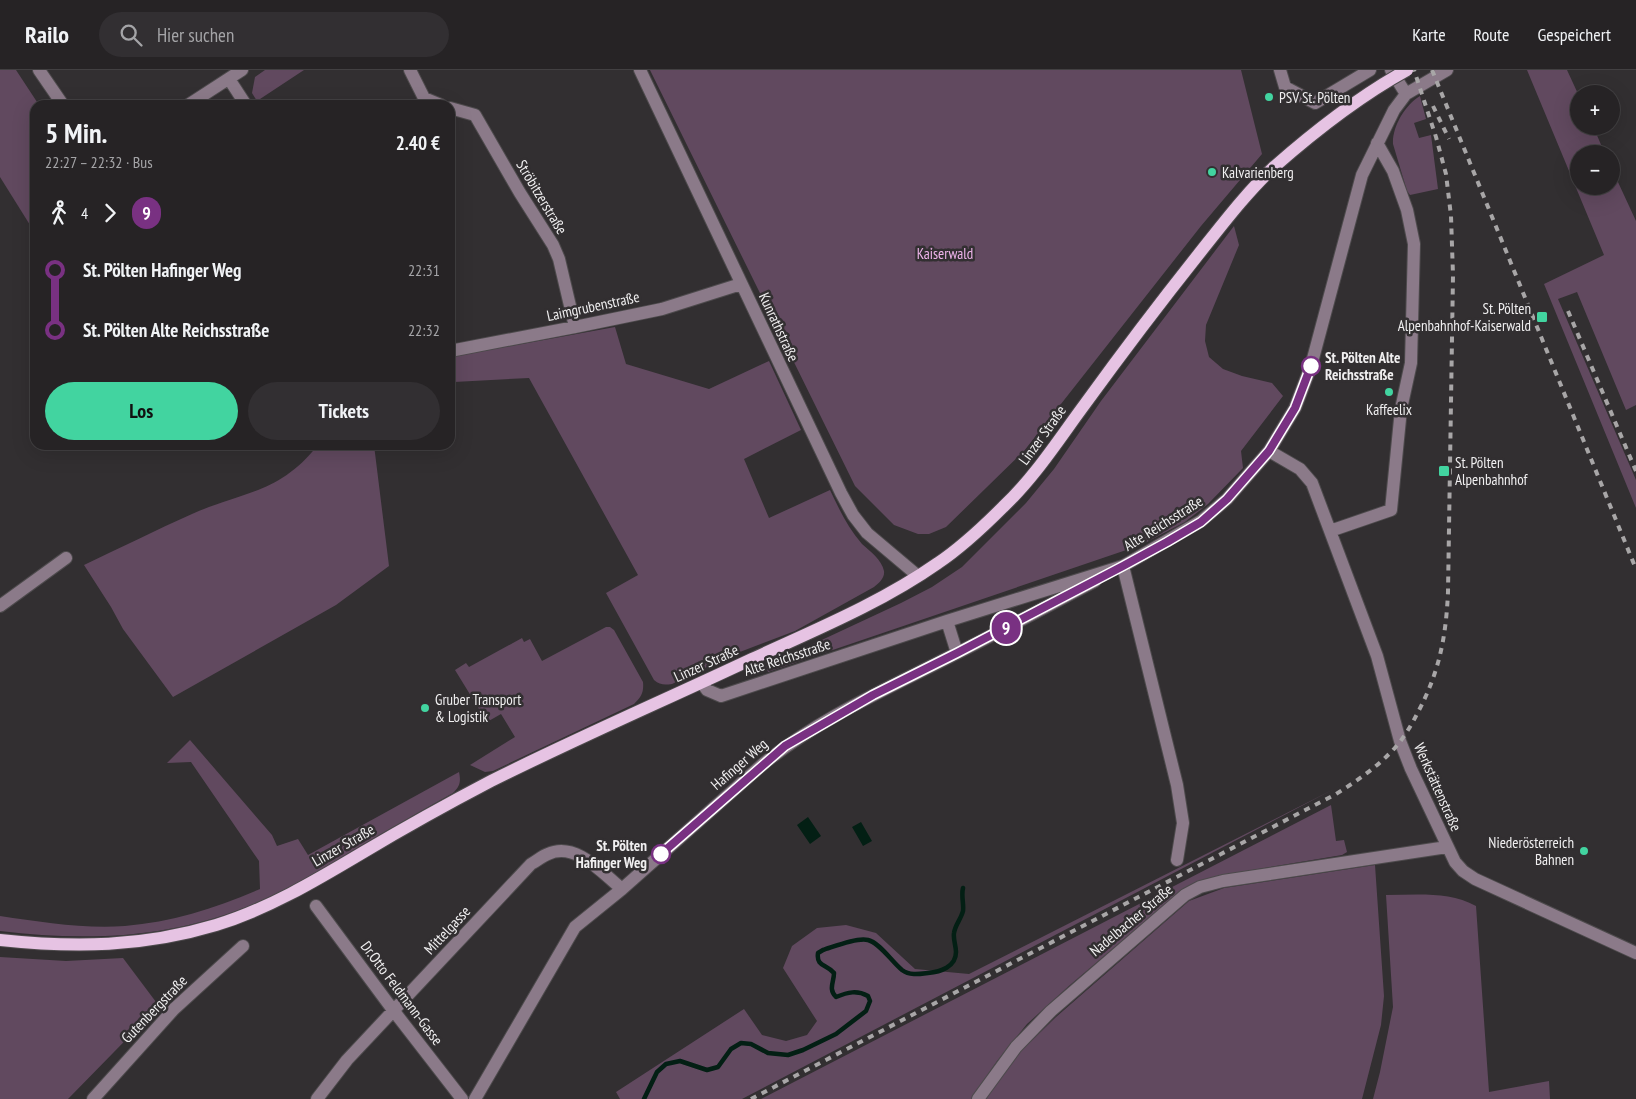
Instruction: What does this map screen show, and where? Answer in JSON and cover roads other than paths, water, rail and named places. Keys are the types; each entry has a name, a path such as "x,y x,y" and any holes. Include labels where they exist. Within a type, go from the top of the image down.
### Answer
{"main road":[{"name":"Linzer Straße","path":"0,940 64,946 140,941 191,932 238,918 305,887 485,784 845,616 918,576 940,562 970,538 1006,505 1034,474 1152,312 1262,179 1332,118 1362,96 1407,70"}],"street":[{"path":"39,70 60,100"},
{"path":"196,100 242,70"},
{"path":"410,70 427,100"},
{"name":"Kunrathstraße","path":"640,70 824,459 853,515 867,533 918,576"},
{"path":"1280,70 1285,87 1315,103 1370,70"},
{"path":"1391,70 1406,94"},
{"name":"Alte Reichsstraße","path":"702,683 707,690 721,696 947,621 1123,566 1201,522 1227,499 1269,451 1295,408 1311,366 1362,175 1394,110 1406,94 1447,70"},
{"path":"229,79 243,100"},
{"name":"Ströbitzerstraße","path":"455,109 475,115 520,193 553,245 559,259 575,327"},
{"path":"1330,531 1391,510 1402,409 1411,363 1414,244 1407,210 1394,171 1377,143"},
{"name":"Laimgrubenstraße","path":"455,350 662,309 741,284"},
{"name":"Werkstättenstraße","path":"1269,451 1300,470 1312,483 1377,656 1400,741 1455,862 1463,871 1475,879 1636,953"},
{"path":"0,606 66,558"},
{"path":"1123,566 1178,785 1182,823 1177,860"},
{"name":"Hafinger Weg","path":"475,1099 575,928 785,746 873,695 1123,566"},
{"path":"947,621 957,653"},
{"name":"Nadelbacher Straße","path":"978,1099 1016,1047 1051,1011 1185,895 1200,887 1223,881 1448,847"},
{"name":"Mittelgasse","path":"317,1099 347,1060 531,864 548,853 566,850 582,857 622,889"},
{"name":"Dr.Otto Feldmann-Gasse","path":"316,906 462,1099"},
{"name":"Gutenbergstraße","path":"93,1099 174,1009 243,946"}],"waterway":[{"path":"644,1099 657,1072 666,1064 680,1061 707,1070 718,1067 731,1049 741,1043 751,1044 768,1053 788,1055 836,1034 866,1011 870,1001 868,996 864,994 856,992 836,997 832,991 834,973 820,963 818,958 818,953 823,950 863,939 877,945 898,967 908,973 918,974 946,968 955,957 954,933 963,911 963,888"}],"railway":[{"path":"751,1099 1336,794 1364,776 1397,746 1408,730 1425,699 1436,670 1443,640 1447,609 1453,275 1451,216 1446,174 1414,70"},
{"path":"1432,70 1636,569"},
{"path":"1433,106 1449,139"},
{"path":"1568,311 1636,471"}],"place":[{"name":"PSV St. Pölten","path":"1269,97"},
{"name":"Kalvarienberg","path":"1212,172"},
{"name":"St. Pölten Alpenbahnhof-Kaiserwald","path":"1542,317"},
{"name":"St. Pölten Alte Reichsstraße","path":"1311,366"},
{"name":"Kaffeelix","path":"1389,392"},
{"name":"St. Pölten Alpenbahnhof","path":"1444,471"},
{"name":"Gruber Transport & Logistik","path":"425,708"},
{"name":"Niederösterreich Bahnen","path":"1584,851"},
{"name":"St. Pölten Hafinger Weg","path":"661,854"}],"park label":[{"name":"Kaiserwald","path":"945,253"}]}
